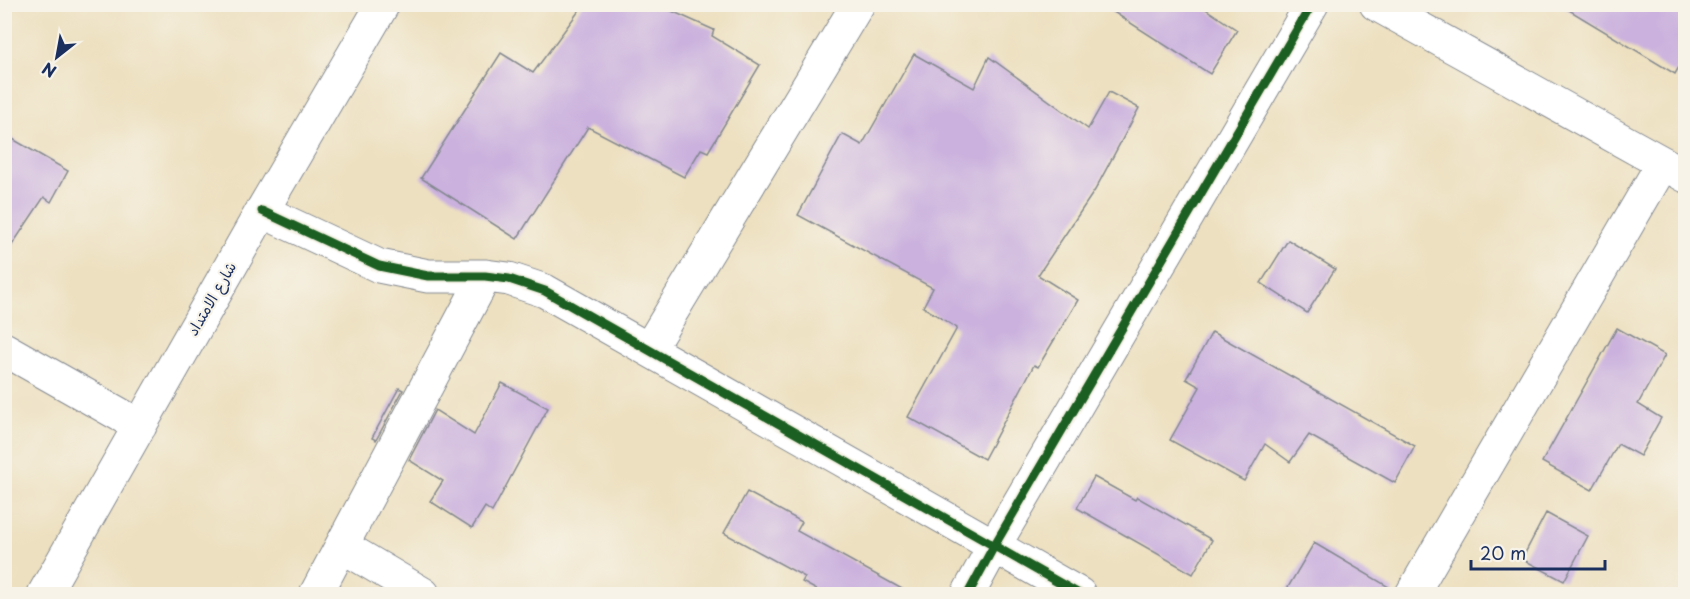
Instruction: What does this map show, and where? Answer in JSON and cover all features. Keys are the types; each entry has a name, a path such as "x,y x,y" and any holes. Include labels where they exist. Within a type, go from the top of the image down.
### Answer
{"street":[{"name":"شارع الامتداد","path":"44,594 383,4"},
{"path":"649,349 858,4"},
{"path":"968,594 1312,4"},
{"path":"1376,4 1674,169 1412,594"},
{"path":"262,211 379,266 428,276 485,276 509,279 545,291 1079,594"},
{"path":"316,594 485,276"},
{"path":"4,349 140,426"},
{"path":"342,546 423,594"}],"building":[{"path":"584,4 656,4 714,30 712,36 760,65 708,152 701,149 684,177 588,127 517,239 421,178 501,53 533,73"},
{"path":"1101,4 1198,4 1237,30 1210,74"},
{"path":"1559,4 1686,4 1686,55 1675,74"},
{"path":"914,54 974,88 989,57 1088,129 1109,92 1139,108 1095,190 1038,275 1078,300 1038,367 1034,365 984,459 908,417 957,328 923,307 933,288 798,215 842,134 862,145"},
{"path":"4,134 68,171 51,202 44,197 4,257"},
{"path":"1288,240 1335,269 1307,313 1261,283"},
{"path":"1617,328 1665,355 1638,404 1661,418 1640,456 1618,444 1592,490 1542,462"},
{"path":"1212,332 1415,446 1395,483 1309,435 1290,462 1265,444 1244,481 1170,440 1200,387 1186,379"},
{"path":"502,383 548,408 492,512 485,507 472,528 430,501 443,481 409,460 435,410 474,435"},
{"path":"399,388 403,390 376,440 372,438"},
{"path":"1094,477 1135,500 1137,497 1212,540 1193,574 1077,508"},
{"path":"747,492 802,522 797,531 911,594 824,594 802,582 805,577 724,533"},
{"path":"1546,513 1588,536 1564,581 1522,559"},
{"path":"1314,543 1394,590 1393,594 1284,594"}],"cycle path":[{"path":"968,594 1312,4"},
{"path":"262,211 379,266 428,276 485,276 509,279 545,291 1079,594"}]}
